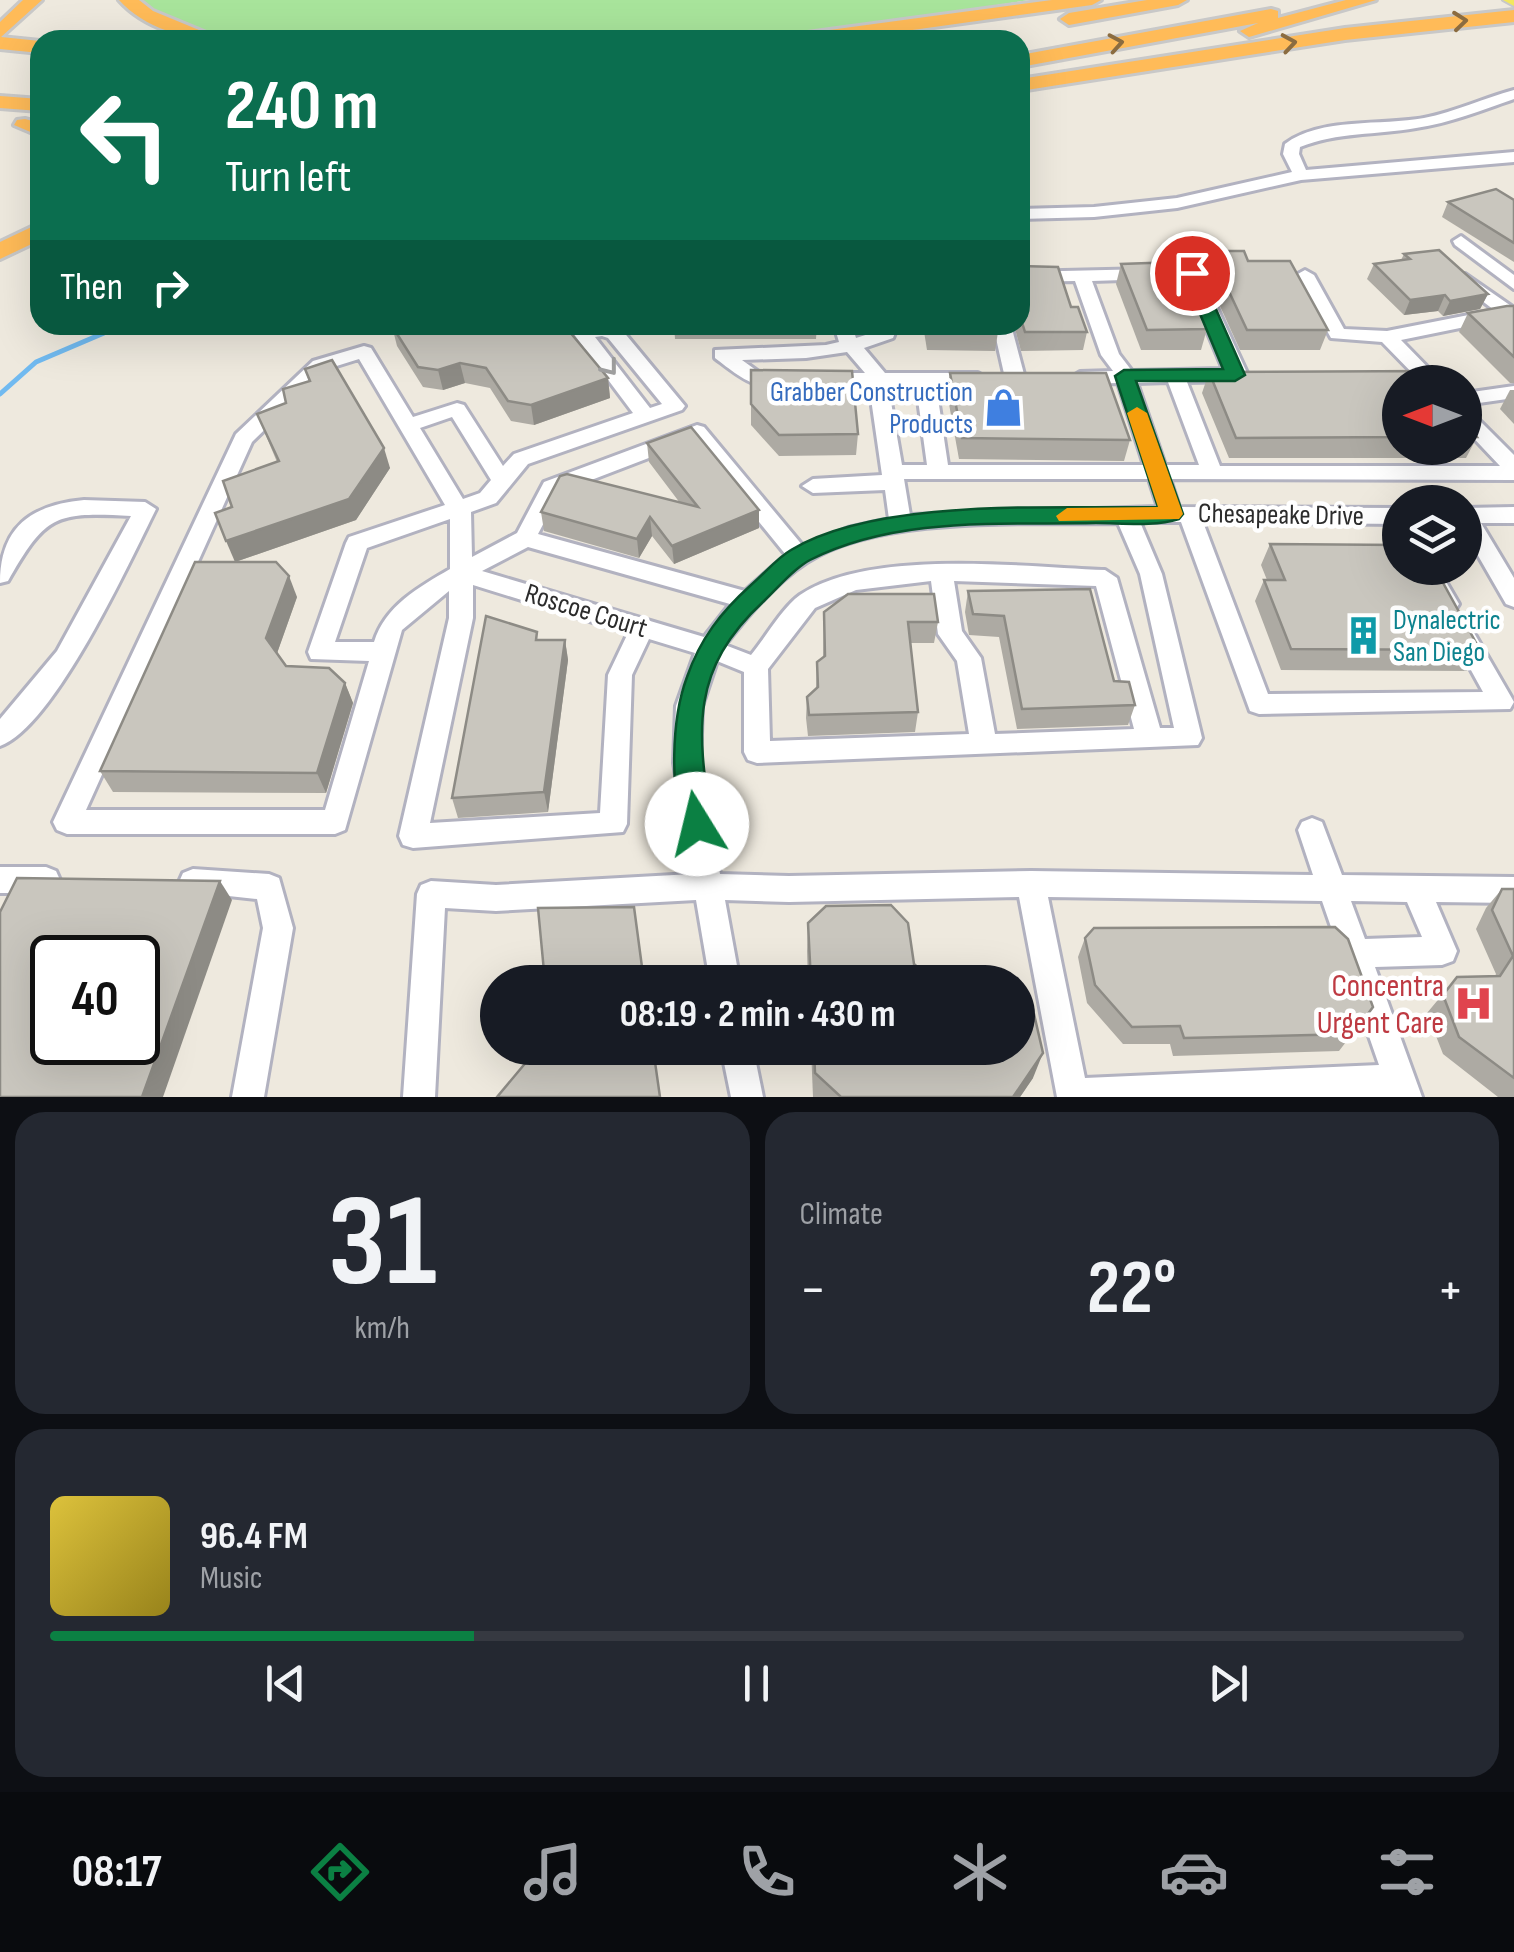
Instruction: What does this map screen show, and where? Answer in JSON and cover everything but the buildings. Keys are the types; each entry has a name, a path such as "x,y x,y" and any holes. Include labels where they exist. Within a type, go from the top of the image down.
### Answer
{"highway":[{"path":"7,26 33,0"},
{"path":"128,0 146,15 186,30"},
{"path":"1002,14 1053,0"},
{"path":"878,30 1092,0"},
{"path":"1001,30 1178,0"},
{"path":"1030,59 1353,0"},
{"path":"1030,82 1164,54 1367,0"},
{"path":"1030,82 1355,33 1514,16"},
{"path":"0,43 30,46"},
{"path":"0,64 30,66"},
{"path":"0,102 30,104"},
{"path":"0,123 30,126"},
{"path":"0,226 30,215"},
{"path":"0,252 30,236"}],"street":[{"path":"1301,174 1291,154 1293,144 1310,136 1352,128 1431,122 1514,94"},
{"path":"1030,214 1177,203 1301,174 1514,157"},
{"path":"1461,241 1514,284"},
{"path":"1445,264 1512,315"},
{"path":"1030,277 1082,277 1106,272 1192,273 1244,375 1065,378"},
{"path":"1305,275 1338,334 1387,337 1512,315"},
{"path":"1082,277 1110,355 1124,376 1157,472 1180,514 1259,704 1500,702 1435,585"},
{"path":"584,335 646,416"},
{"path":"384,651 320,652 357,543 488,498 521,459 674,406 616,335"},
{"path":"845,335 878,379 900,524"},
{"path":"884,335 854,348 821,354 722,354 755,380 1024,378 1006,335"},
{"path":"1387,337 1415,365"},
{"path":"642,628 620,675 612,824 413,836 461,618 463,574 461,514 364,352 320,364 243,439 68,822 335,822 391,626 406,608 463,574 525,538 552,487 696,432 799,556"},
{"path":"1175,375 1212,472"},
{"path":"924,379 939,472"},
{"path":"1482,397 1514,392"},
{"path":"408,425 457,409 502,481"},
{"path":"1482,435 1514,470"},
{"path":"813,486 939,472 1514,470"},
{"path":"0,575 26,531 43,517 67,509 146,509 76,642 36,702 0,735"},
{"path":"1125,514 1152,574 1189,738 758,752 756,667 807,602 852,582 941,572 1105,578 1150,739"},
{"name":"Chesapeake Drive","path":"722,965 686,736 689,706 709,648 748,601 799,556 856,533 926,520 1125,514 1382,517"},
{"path":"1482,516 1514,515"},
{"path":"525,538 748,601"},
{"path":"1482,544 1514,598"},
{"path":"941,572 950,634 969,658 984,744"},
{"name":"Roscoe Court","path":"463,574 709,648 756,667"},
{"path":"1032,884 1072,1096 1403,1089 1312,830"},
{"path":"0,880 78,880"},
{"path":"156,881 268,887 278,928 248,1097"},
{"path":"419,1097 431,894 496,898 707,886 789,889 1032,884 1514,890"},
{"path":"1355,953 1442,951 1416,889"},
{"path":"740,1065 747,1097"}],"green space":[{"path":"136,0 1029,0 825,30 200,30 178,25"}],"waterway":[{"path":"0,394 36,362 99,335"}],"slow traffic":[{"path":"1067,516 1172,514 1137,413"}],"place":[{"name":"Grabber Construction Products","path":"1003,408"},
{"name":"Dynalectric San Diego","path":"1363,636"},
{"name":"Concentra Urgent Care","path":"1474,1004"}],"route":[{"path":"697,824 686,736 689,706 709,648 738,611 799,556 856,533 926,520 1172,514 1124,376 1235,375 1192,273"}]}
